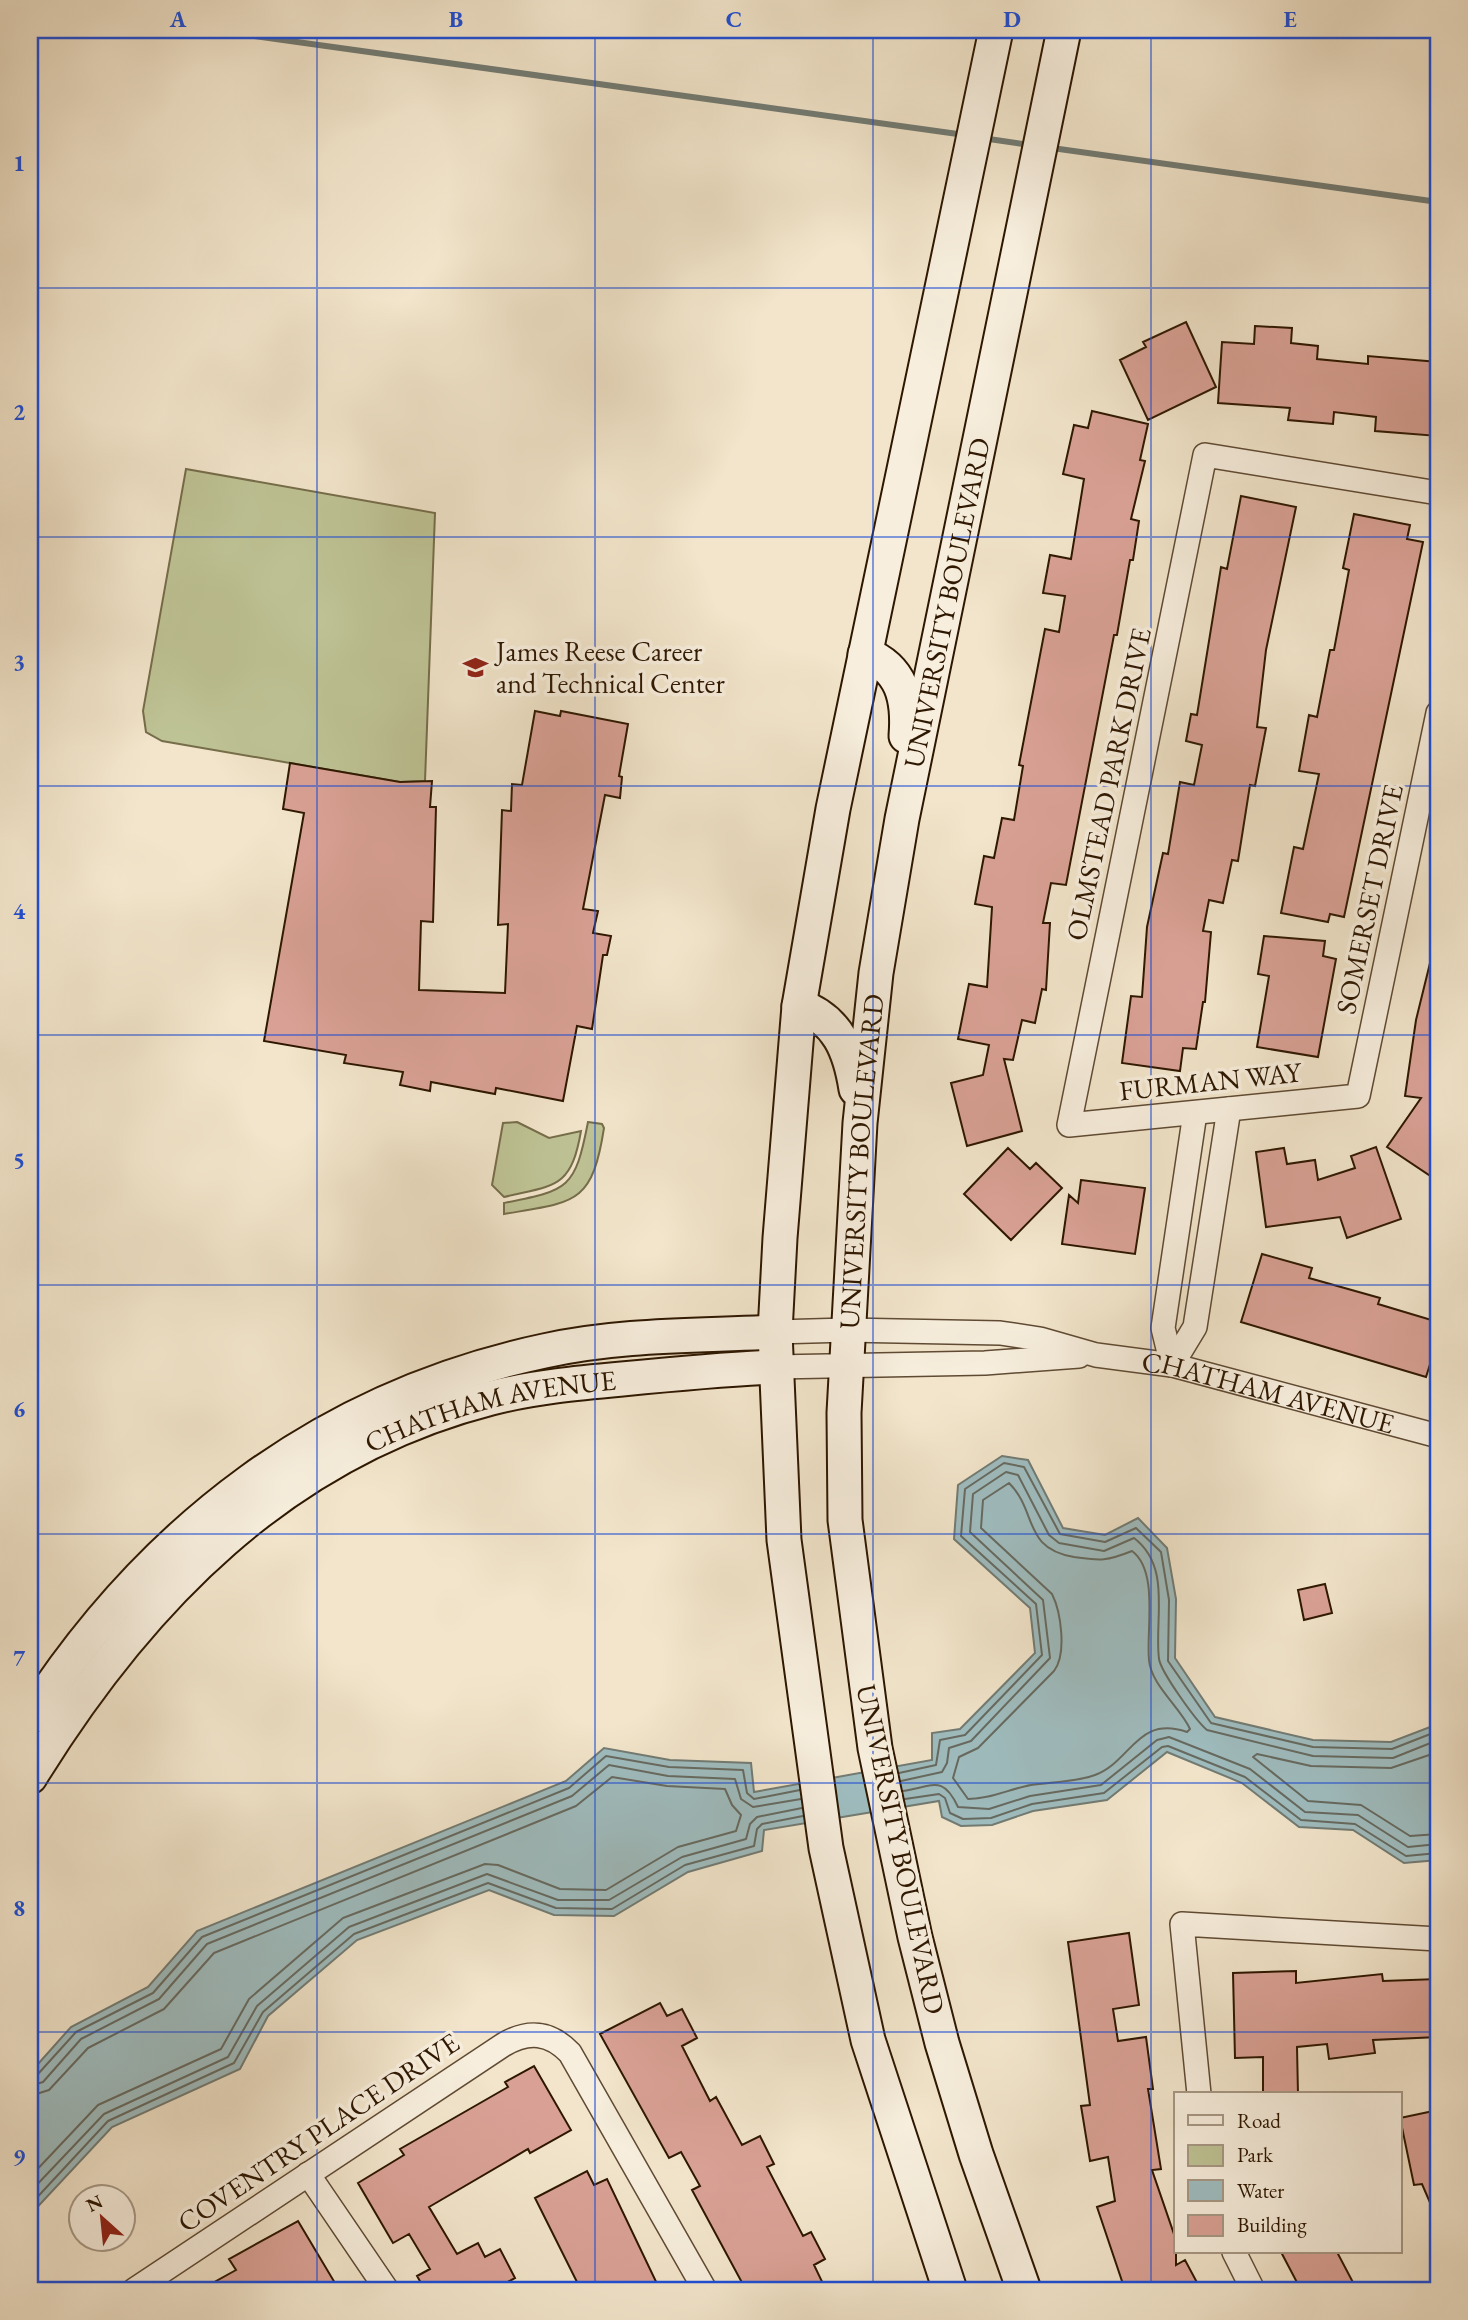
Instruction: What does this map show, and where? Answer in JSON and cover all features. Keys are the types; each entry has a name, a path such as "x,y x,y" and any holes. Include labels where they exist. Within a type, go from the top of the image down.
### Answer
{"main road":[{"path":"950,2290 868,2040 826,1848 784,1540 775,1332 799,1006 833,809 994,41"},
{"name":"UNIVERSITY BOULEVARD","path":"1024,2290 975,2154 948,2066 915,1937 875,1748 845,1520 846,1367 860,1123 876,973 902,819 1060,45"},
{"path":"865,653 881,660 890,669 899,680 907,704 902,819"},
{"path":"799,1006 826,1019 842,1039 851,1065 860,1123"},
{"name":"CHATHAM AVENUE","path":"30,1777 87,1688 174,1586 322,1451 433,1382 545,1350 656,1336 775,1332"},
{"name":"CHATHAM AVENUE","path":"30,1718 72,1655 148,1567 221,1502 270,1465 504,1395 583,1383 775,1367"}],"street":[{"name":"OLMSTEAD PARK DRIVE","path":"1069,1125 1205,455 1438,493"},
{"name":"SOMERSET DRIVE","path":"1358,1096 1438,713"},
{"name":"FURMAN WAY","path":"1069,1125 1358,1096"},
{"path":"1172,1365 1195,1327 1229,1109"},
{"path":"1172,1365 1163,1328 1195,1112"},
{"name":"CHATHAM AVENUE","path":"775,1332 847,1330 1000,1333 1040,1339 1096,1355 1172,1365 1438,1436"},
{"name":"CHATHAM AVENUE","path":"775,1367 985,1363 1096,1355"},
{"path":"1199,2092 1182,1924 1438,1939"},
{"name":"COVENTRY PLACE DRIVE","path":"134,2290 503,2045 524,2035 540,2035 562,2045 579,2067 705,2290"},
{"path":"308,2174 387,2290"},
{"path":"1235,2254 1253,2290"}],"green space":[{"path":"186,469 435,513 425,781 400,782 162,741 146,732 143,711"},
{"path":"517,1122 549,1138 581,1131 572,1164 558,1181 536,1190 504,1197 492,1185 503,1123"},
{"path":"588,1122 602,1124 604,1128 599,1153 586,1186 564,1202 504,1214 504,1203 543,1194 566,1183 579,1161"}],"water":[{"path":"1002,1456 1028,1460 1063,1528 1105,1535 1138,1518 1167,1548 1176,1599 1175,1658 1215,1717 1313,1740 1391,1742 1438,1724 1438,1860 1404,1863 1353,1830 1299,1827 1242,1783 1167,1752 1107,1800 1033,1811 992,1825 961,1826 942,1817 939,1801 764,1830 762,1851 688,1872 614,1916 554,1915 489,1890 357,1940 268,2016 240,2069 112,2127 30,2215 30,2073 71,2027 148,1987 197,1931 566,1781 604,1748 670,1760 751,1763 754,1792 932,1760 932,1733 960,1729 1035,1653 1030,1608 954,1539 958,1485"}],"building":[{"path":"1186,322 1216,387 1148,420 1120,360 1146,347 1143,342"},
{"path":"1255,326 1292,328 1291,343 1318,346 1317,359 1368,364 1368,356 1438,362 1438,436 1375,431 1376,417 1334,412 1333,424 1288,420 1290,408 1218,403 1222,342 1254,344"},
{"path":"1092,411 1148,424 1140,460 1145,461 1131,519 1139,521 1133,560 1130,560 1117,635 1114,635 1066,885 1051,883 1043,923 1050,923 1046,990 1042,989 1035,1023 1022,1020 1013,1060 1004,1059 1022,1131 967,1146 951,1083 983,1075 989,1045 958,1039 969,984 987,987 992,907 975,904 984,856 994,858 1002,818 1014,820 1023,766 1019,765 1045,629 1059,632 1065,596 1043,593 1050,555 1071,559 1084,479 1063,474 1074,425 1088,428"},
{"path":"1241,496 1296,507 1266,650 1257,727 1266,728 1255,786 1250,785 1238,861 1232,860 1223,903 1209,900 1203,931 1211,932 1205,1002 1196,1049 1183,1048 1180,1071 1122,1063 1131,996 1142,997 1147,927 1163,853 1168,854 1180,782 1194,785 1202,745 1186,741 1191,714 1197,715 1221,567 1227,569"},
{"path":"1354,514 1410,525 1407,539 1423,542 1344,917 1330,914 1328,922 1281,913 1294,847 1303,849 1319,774 1299,771 1309,715 1317,717 1330,650 1334,650 1349,570 1343,568"},
{"path":"535,711 560,716 561,711 628,724 619,776 622,777 620,798 605,795 583,909 598,911 593,933 611,936 607,955 603,955 592,1029 577,1026 563,1101 496,1088 495,1094 431,1082 430,1091 400,1085 403,1072 344,1063 346,1055 264,1041 304,813 283,809 290,763 400,782 432,781 430,807 436,807 433,922 421,921 419,990 505,993 508,924 498,925 502,810 511,811 512,784 522,785"},
{"path":"1264,936 1325,941 1323,956 1336,959 1318,1057 1257,1047 1269,976 1258,974"},
{"path":"1432,955 1438,956 1438,1168 1432,1177 1387,1147 1421,1098 1405,1096 1416,1020"},
{"path":"1376,1147 1401,1219 1347,1238 1340,1217 1266,1227 1256,1152 1284,1148 1287,1164 1315,1160 1318,1180 1355,1168 1351,1156"},
{"path":"1008,1148 1030,1169 1036,1163 1062,1188 1011,1240 964,1194"},
{"path":"1081,1180 1145,1188 1135,1254 1062,1244 1069,1195 1078,1203"},
{"path":"1262,1254 1312,1268 1309,1278 1380,1298 1378,1304 1438,1322 1438,1339 1426,1377 1241,1322"},
{"path":"1325,1584 1332,1613 1304,1620 1298,1590"},
{"path":"1129,1933 1139,2005 1113,2009 1118,2041 1146,2037 1153,2089 1148,2089 1161,2169 1152,2170 1174,2234 1176,2265 1185,2260 1201,2290 1125,2290 1097,2207 1115,2201 1108,2157 1090,2161 1081,2106 1090,2105 1068,1942"},
{"path":"1296,1971 1296,1983 1382,1974 1383,1981 1438,1979 1438,2037 1373,2040 1375,2053 1329,2059 1327,2044 1297,2047 1298,2092 1263,2092 1263,2057 1235,2058 1233,1973"},
{"path":"660,2003 667,2016 682,2009 697,2038 682,2046 710,2101 716,2097 742,2145 760,2136 774,2164 767,2167 803,2236 811,2232 825,2259 814,2265 826,2290 746,2290 692,2190 700,2186 681,2152 669,2158 600,2034"},
{"path":"534,2066 571,2130 530,2153 528,2149 429,2207 457,2254 478,2243 485,2257 500,2249 515,2278 493,2290 425,2290 417,2276 430,2269 409,2234 393,2243 358,2183 404,2155 400,2149 508,2087 505,2082"},
{"path":"1438,2110 1438,2221 1422,2184 1414,2185 1402,2118"},
{"path":"587,2171 594,2185 607,2179 660,2290 581,2290 535,2198"},
{"path":"298,2221 335,2283 322,2290 200,2290 236,2270 229,2259"},
{"path":"1282,2254 1338,2254 1357,2290 1301,2290"}],"waterway":[{"path":"211,30 965,135"},
{"path":"982,138 1030,145"},
{"path":"1052,148 1438,202"}],"place":[{"name":"James Reese Career and Technical Center","path":"476,667"}]}
